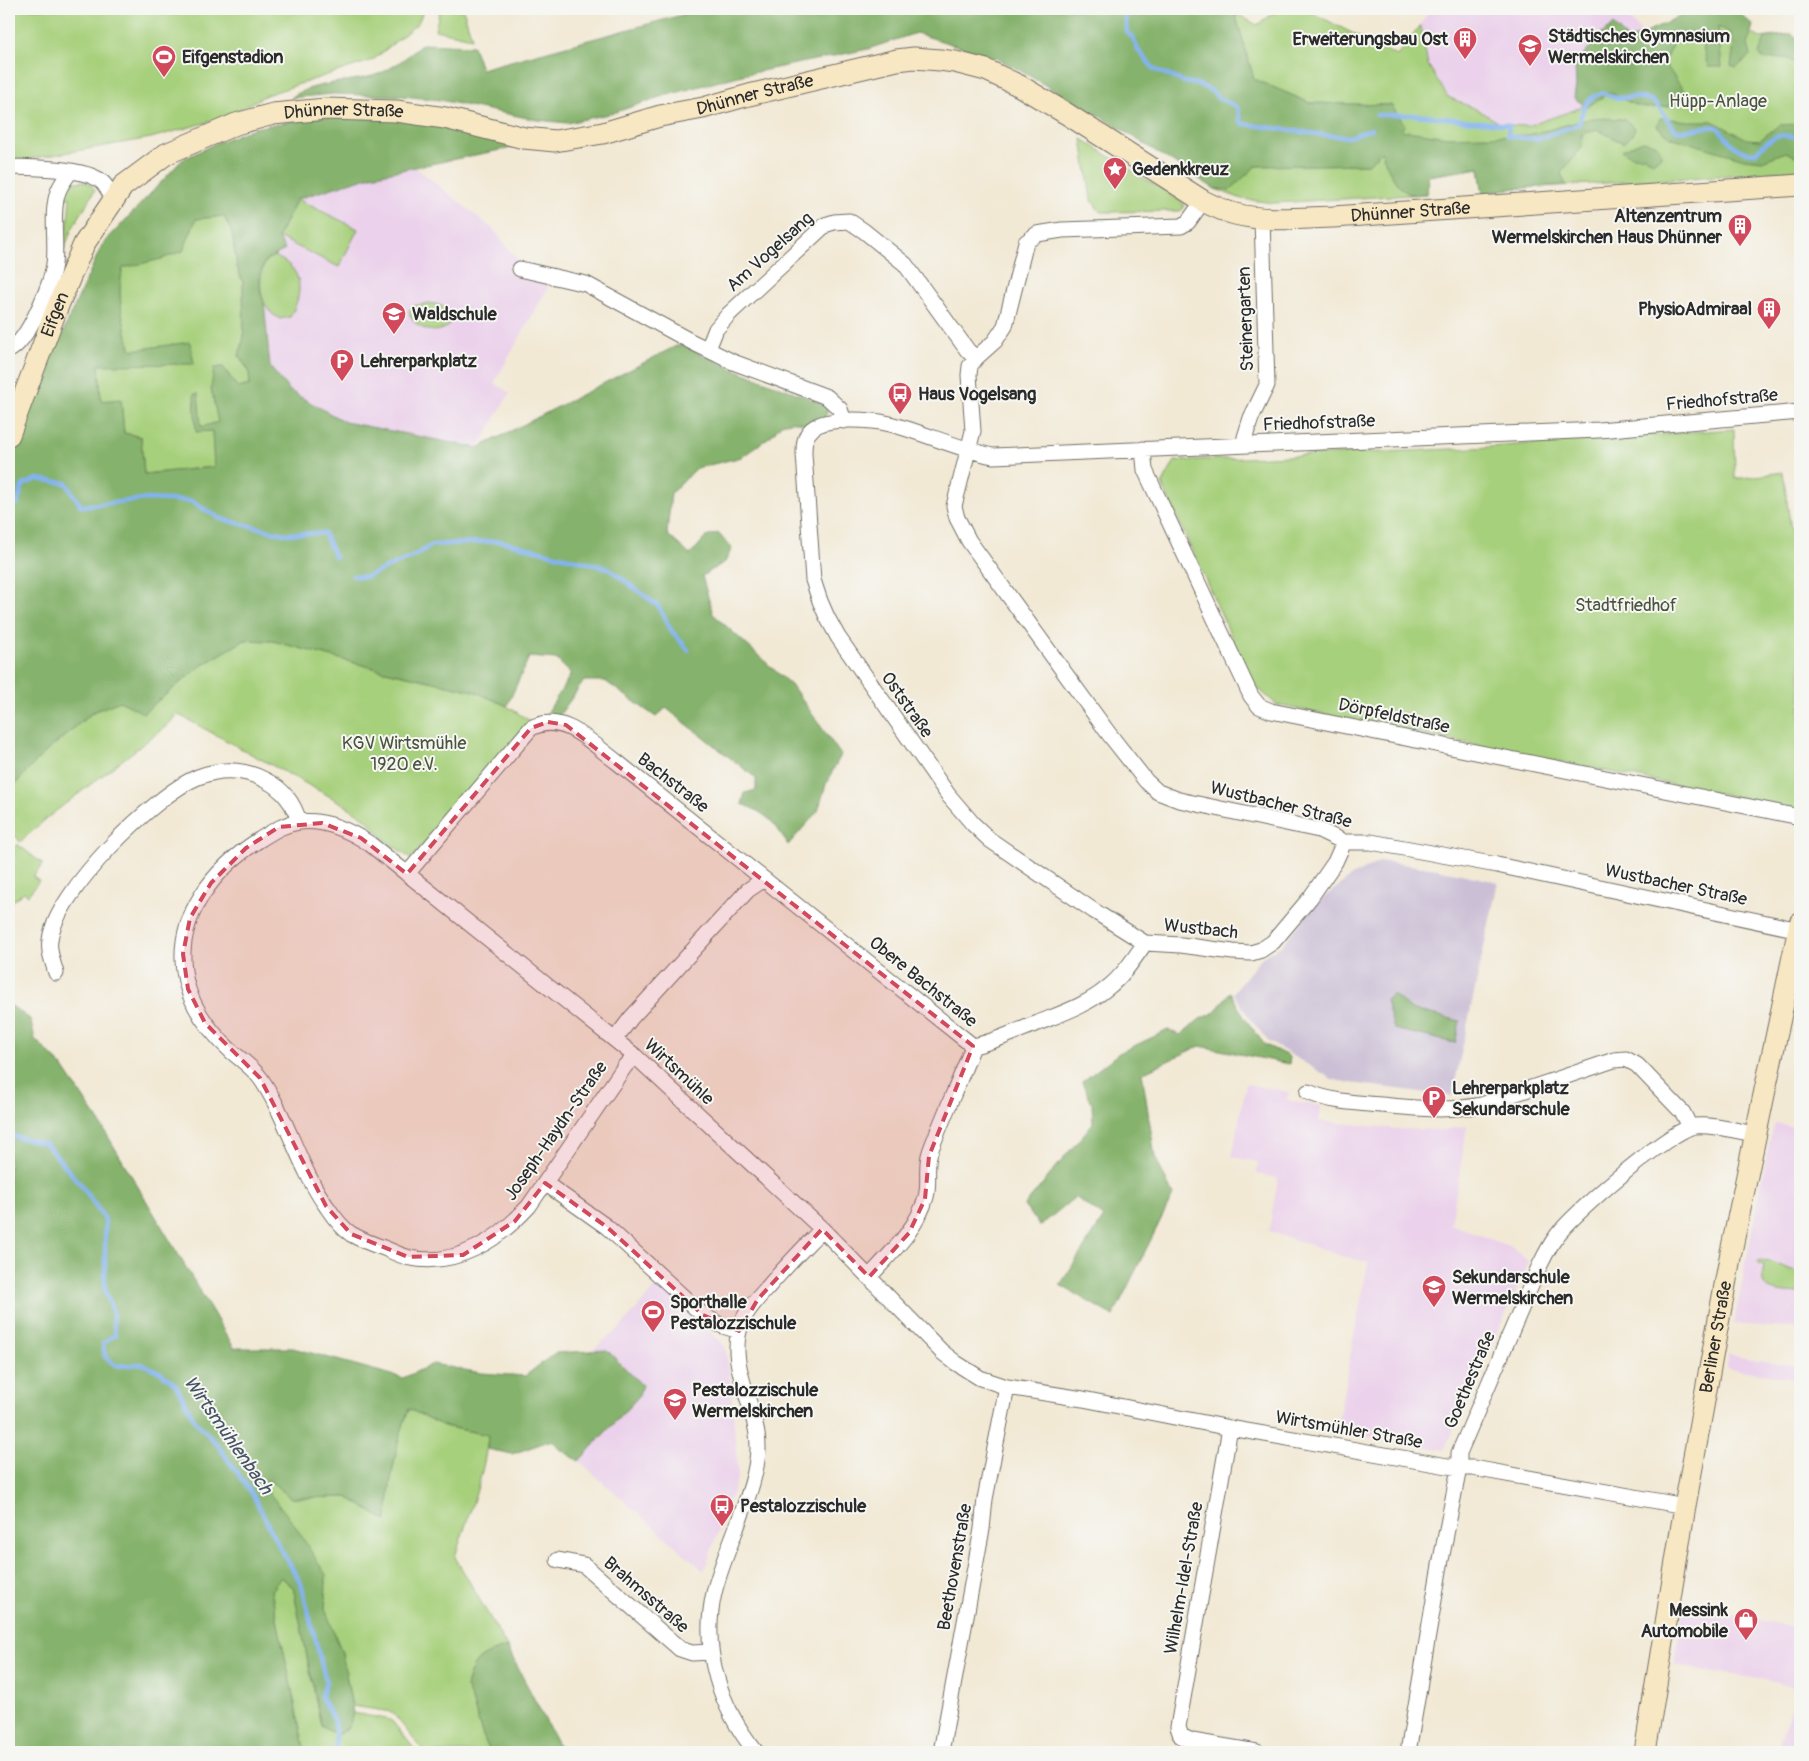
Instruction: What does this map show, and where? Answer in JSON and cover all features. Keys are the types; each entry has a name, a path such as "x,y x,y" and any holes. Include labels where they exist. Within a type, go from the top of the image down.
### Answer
{"main road":[{"name":"Dhünner Straße","path":"273,114 326,109 396,111 445,118 524,138 555,141 603,133 660,116 703,108 749,95 897,60 914,58 940,60 986,70 1020,86 1067,114 1203,201 1236,214 1262,218 1333,217 1800,185"},
{"name":"Eifgen","path":"9,435 81,251 99,221 115,201 128,194 164,167 184,147 229,127 273,114"},
{"name":"Berliner Straße","path":"1645,1752 1685,1506 1731,1252 1800,928"}],"street":[{"path":"9,166 82,173 104,184 115,201"},
{"name":"Eifgen","path":"9,350 18,344 34,319 53,266 56,196 70,172"},
{"path":"976,358 995,342 1004,326 1026,242 1033,235 1081,229 1181,226 1188,222 1203,201"},
{"name":"Steinergarten","path":"1244,444 1251,418 1267,385 1262,218"},
{"name":"Am Vogelsang","path":"708,349 716,329 729,314 825,226 834,222 849,221 905,264 968,351 976,358"},
{"path":"520,269 586,284 733,362 826,397 840,409 844,421"},
{"name":"Wustbacher Straße","path":"976,358 972,362 969,371 973,431 954,506 957,518 963,530 1005,591 1109,734 1146,781 1158,792 1179,800 1319,830 1344,842 1372,842 1487,863 1800,928"},
{"name":"Friedhofstraße","path":"844,421 870,421 890,424 968,450 993,456 1143,448 1599,430 1800,412"},
{"name":"Oststraße","path":"844,421 815,427 807,434 804,444 813,580 820,601 838,636 949,796 973,824 990,840 1094,911 1145,943"},
{"name":"Dörpfeldstraße","path":"1143,448 1145,470 1251,696 1260,706 1271,711 1800,817"},
{"name":"Bachstraße","path":"407,874 531,728 548,722 566,725 576,732 749,866 763,880"},
{"path":"56,973 50,952 50,939 58,917 69,898 84,877 121,836 142,816 172,793 197,778 215,772 247,772 273,784 283,792 296,810 299,822"},
{"name":"Wirtsmühle","path":"299,822 322,823 350,832 370,844 615,1039 822,1229 949,1358 980,1378 1006,1387"},
{"name":"Joseph-Haydn-Straße","path":"299,822 279,827 246,848 220,871 200,896 190,918 183,954 183,971 194,1005 205,1023 251,1068 269,1092 326,1206 351,1234 408,1257 421,1259 463,1255 484,1245 515,1221 529,1206 625,1066 635,1056"},
{"name":"Wustbach","path":"973,1046 985,1044 1074,1008 1106,990 1132,962 1145,943 1181,945 1233,952 1261,950 1273,942 1310,898 1335,862 1344,842"},
{"path":"615,1039 630,1018 748,890 763,880"},
{"name":"Obere Bachstraße","path":"763,880 973,1046 941,1120 928,1156 928,1188 925,1199 908,1233 869,1277"},
{"path":"1308,1092 1328,1100 1363,1104 1436,1109 1463,1108 1481,1105 1614,1060 1626,1059 1637,1065 1683,1113 1690,1127 1702,1126 1755,1134"},
{"name":"Goethestraße","path":"1408,1752 1459,1468 1459,1452 1539,1267 1556,1237 1580,1211 1667,1140 1690,1127"},
{"path":"545,1183 607,1227 703,1315 739,1331"},
{"path":"756,1752 738,1728 722,1697 716,1679 710,1634 714,1594 749,1494 758,1452 757,1427 739,1362 739,1331 743,1320 758,1299 822,1229"},
{"name":"Wirtsmühler Straße","path":"1006,1387 1083,1399 1230,1428 1459,1468 1473,1468 1685,1506"},
{"name":"Beethovenstraße","path":"942,1752 1006,1387"},
{"name":"Wilhelm-Idel-Straße","path":"1230,1428 1178,1727 1181,1736 1192,1741 1257,1752"},
{"name":"Brahmsstraße","path":"558,1560 584,1565 680,1648 692,1653 711,1652"}],"highlighted area":[{"path":"548,722 566,725 973,1046 929,1156 925,1199 909,1233 869,1277 822,1229 758,1299 739,1331 703,1315 607,1227 545,1183 515,1221 463,1255 408,1257 351,1234 326,1206 260,1078 205,1023 188,989 183,954 190,918 211,883 246,848 279,827 322,823 361,838 407,874 531,728"}],"shaded area":[{"name":"Städtisches Gymnasium Wermelskirchen","path":"1430,9 1623,9 1624,13 1654,47 1612,90 1574,110 1528,126 1503,125 1478,110 1448,97 1428,65 1420,25"},
{"name":"Waldschule","path":"415,167 493,229 521,264 549,286 494,383 510,393 478,448 345,422 290,391 270,367 264,302 260,291 278,237 297,199 371,176"},
{"path":"1381,861 1437,869 1498,882 1452,1096 1332,1079 1268,1041 1233,993 1262,957 1281,946 1319,901 1353,875"},
{"name":"Sekundarschule Wermelskirchen","path":"1246,1084 1289,1092 1287,1100 1321,1106 1319,1121 1398,1129 1444,1130 1467,1126 1451,1224 1511,1247 1529,1262 1444,1450 1336,1431 1368,1262 1341,1256 1269,1231 1278,1178 1257,1174 1258,1162 1232,1157"},
{"path":"1775,1123 1800,1128 1800,1329 1734,1324 1769,1143"},
{"name":"Pestalozzischule Wermelskirchen","path":"658,1284 725,1346 731,1386 738,1477 704,1571 579,1461 639,1396 607,1350 592,1350 619,1329"},
{"path":"1728,1355 1800,1367 1800,1380 1727,1368"},
{"path":"1683,1606 1800,1628 1800,1752 1776,1752 1798,1688 1765,1680 1675,1666"}],"green space":[{"name":"Eifgenstadion","path":"9,9 424,9 418,23 373,60 266,95 226,117 151,138 23,160 9,158"},
{"path":"440,9 463,9 472,38 435,30"},
{"path":"704,9 1232,9 1235,13 1254,79 1310,103 1391,105 1405,125 1401,130 1447,137 1528,135 1593,118 1624,119 1635,128 1632,135 1623,143 1598,130 1582,134 1582,147 1561,173 1566,185 1506,189 1483,194 1479,168 1428,176 1427,194 1411,194 1396,182 1381,151 1369,164 1256,166 1230,190 1215,189 1113,124 1012,66 996,58 916,33 868,49 742,75 660,97 613,113 567,123 537,120 440,100 402,96 333,94 291,98 310,88 360,79 381,73 403,60 422,44 473,46 481,69"},
{"name":"Hüpp-Anlage","path":"1280,9 1305,9 1397,56 1420,25 1428,65 1448,97 1478,110 1503,125 1528,126 1574,110 1612,90 1643,54 1718,13 1760,38 1792,34 1800,41 1800,170 1506,189 1483,194 1479,168 1428,176 1427,194 1274,203 1242,199 1215,189 1230,190 1256,166 1369,164 1391,105 1310,103 1254,79 1235,13 1257,25"},
{"path":"1704,9 1738,12 1753,25 1748,45 1751,55 1736,68 1731,66 1734,45 1731,33 1718,27 1722,67 1708,67 1702,45 1696,33 1675,39 1664,62 1684,91 1674,105 1640,106 1610,92 1587,107 1574,98 1576,85 1575,66 1599,36 1613,25 1629,40 1659,27 1686,12"},
{"path":"1792,34 1800,41 1800,65 1785,58 1763,59 1759,54 1765,38"},
{"path":"315,117 398,118 525,145 371,176 297,199 278,237 285,250 266,260 260,273 260,291 264,302 270,367 290,391 345,422 478,448 680,344 731,368 827,405 825,417 814,424 793,422 781,424 772,435 742,457 697,468 671,493 667,534 690,555 706,537 718,533 732,548 725,562 702,576 713,614 793,687 841,755 826,784 818,811 788,845 769,819 758,811 742,804 745,793 756,790 756,778 666,708 656,717 605,681 584,681 558,717 546,715 571,674 556,659 529,657 507,706 474,691 381,670 273,641 245,640 202,665 143,713 120,701 93,712 41,756 9,791 9,417 62,334 102,245 182,160 214,144 254,128","holes":["224,216 232,233 237,267 243,282 244,337 239,356 249,371 250,385 238,388 223,367 214,368 211,388 218,422 201,427 198,394 194,394 196,432 212,431 214,467 144,474 141,437 124,433 121,399 101,401 99,365 194,364 190,342 133,350 130,348 120,298 123,268 161,259 183,251 196,219"]},
{"path":"1660,118 1712,121 1747,139 1760,140 1779,125 1800,124 1800,158 1786,152 1762,161 1744,159 1670,137 1657,126"},
{"path":"1082,139 1182,202 1184,205 1183,209 1180,211 1100,212 1091,199"},
{"path":"1643,141 1653,143 1660,149 1661,156 1653,163 1645,156 1633,156 1622,150"},
{"path":"82,181 90,184 95,190 72,229 62,254 59,236 67,235 70,197 60,202 71,183"},
{"path":"297,199 358,229 339,267 278,237"},
{"path":"224,216 232,233 237,267 243,282 244,337 239,356 249,371 250,385 238,389 223,367 211,388 218,422 212,430 214,467 144,474 141,437 124,433 121,400 101,401 99,365 130,347 120,298 123,267 161,259 183,251 196,219"},
{"path":"274,256 291,267 296,274 299,290 295,308 290,317 280,319 267,308 261,293 263,268 266,260"},
{"path":"429,303 443,307 450,312 451,319 446,328 438,331 427,330 413,321 409,311 413,306"},
{"name":"Stadtfriedhof","path":"1734,429 1735,479 1783,472 1794,552 1800,554 1800,810 1277,705 1253,684 1162,484 1175,461 1475,448"},
{"name":"KGV Wirtsmühle 1920 e.V.","path":"245,640 273,641 381,670 474,691 507,706 530,721 411,859 384,839 366,819 340,802 177,714 169,724 47,818 20,842 16,836 9,843 9,791 41,756 93,712 120,701 143,712 202,665"},
{"path":"17,844 43,864 33,877 39,881 28,895 24,892 9,904 9,852"},
{"path":"1230,992 1244,1017 1264,1044 1290,1057 1289,1064 1200,1046 1142,1073 1155,1157 1173,1195 1113,1316 1060,1285 1104,1217 1075,1197 1040,1226 1024,1206 1093,1123 1092,1104 1082,1082 1119,1053 1168,1030 1180,1035 1200,1019 1215,1012"},
{"path":"1393,994 1410,1009 1460,1021 1455,1043 1394,1029 1386,1000"},
{"path":"9,1004 30,1019 35,1039 62,1066 100,1123 234,1348 293,1348 403,1378 433,1364 481,1373 525,1376 555,1353 607,1350 642,1385 639,1396 579,1461 560,1449 552,1440 512,1454 487,1449 488,1435 444,1426 409,1409 400,1436 394,1464 387,1521 347,1497 291,1498 269,1480 260,1482 292,1521 326,1575 325,1609 342,1653 353,1713 349,1727 337,1735 321,1726 293,1587 281,1577 271,1591 305,1752 9,1752 9,1072 17,1064 9,1057"},
{"path":"1757,1261 1772,1262 1800,1274 1800,1294 1774,1291 1765,1286 1763,1282 1764,1266 1759,1265"},
{"path":"409,1409 444,1426 488,1435 475,1497 455,1557 507,1647 479,1659 472,1669 466,1687 483,1736 491,1752 424,1752 392,1712 352,1706 342,1653 325,1609 326,1575 260,1482 269,1480 292,1498 347,1497 386,1521 388,1496 399,1437"},
{"path":"281,1577 293,1587 321,1726 337,1735 349,1727 353,1713 391,1720 417,1752 305,1752 271,1591"},
{"path":"507,1647 562,1752 491,1752 480,1728 466,1687 472,1669 479,1659"}],"waterway":[{"path":"1124,9 1127,32 1133,38 1138,50 1154,69 1184,82 1197,84 1212,91 1219,99 1238,108 1240,121 1244,124 1349,137 1371,129"},
{"path":"1377,115 1417,115 1509,125 1508,136 1537,139 1579,124 1588,101 1601,93 1615,98 1636,97 1651,100 1657,105 1675,130 1686,131 1717,127 1733,145 1742,151 1755,153 1775,137 1785,135 1800,138"},
{"path":"9,503 17,504 23,485 37,479 66,483 81,506 147,499 191,501 221,519 284,534 324,533 335,557"},
{"path":"353,576 365,577 412,557 432,545 500,541 608,568 658,606 671,630 688,650"},
{"name":"Wirtsmühlenbach","path":"9,1135 46,1144 81,1185 105,1219 105,1290 112,1309 115,1335 103,1343 105,1357 117,1366 142,1364 160,1372 176,1385 195,1421 216,1443 253,1495 281,1550 301,1583 326,1682 321,1697 335,1723 336,1752"}],"place":[{"name":"Erweiterungsbau Ost","path":"1465,60"},
{"name":"Städtisches Gymnasium Wermelskirchen","path":"1530,67"},
{"name":"Eifgenstadion","path":"164,78"},
{"name":"Gedenkkreuz","path":"1115,190"},
{"name":"Altenzentrum Wermelskirchen Haus Dhünner","path":"1740,247"},
{"name":"PhysioAdmiraal","path":"1769,330"},
{"name":"Waldschule","path":"394,335"},
{"name":"Lehrerparkplatz","path":"342,382"},
{"name":"Haus Vogelsang","path":"900,415"},
{"name":"Lehrerparkplatz Sekundarschule","path":"1434,1119"},
{"name":"Sekundarschule Wermelskirchen","path":"1434,1308"},
{"name":"Sporthalle Pestalozzischule","path":"653,1333"},
{"name":"Pestalozzischule Wermelskirchen","path":"675,1421"},
{"name":"Pestalozzischule","path":"722,1527"},
{"name":"Messink Automobile","path":"1746,1641"}]}
